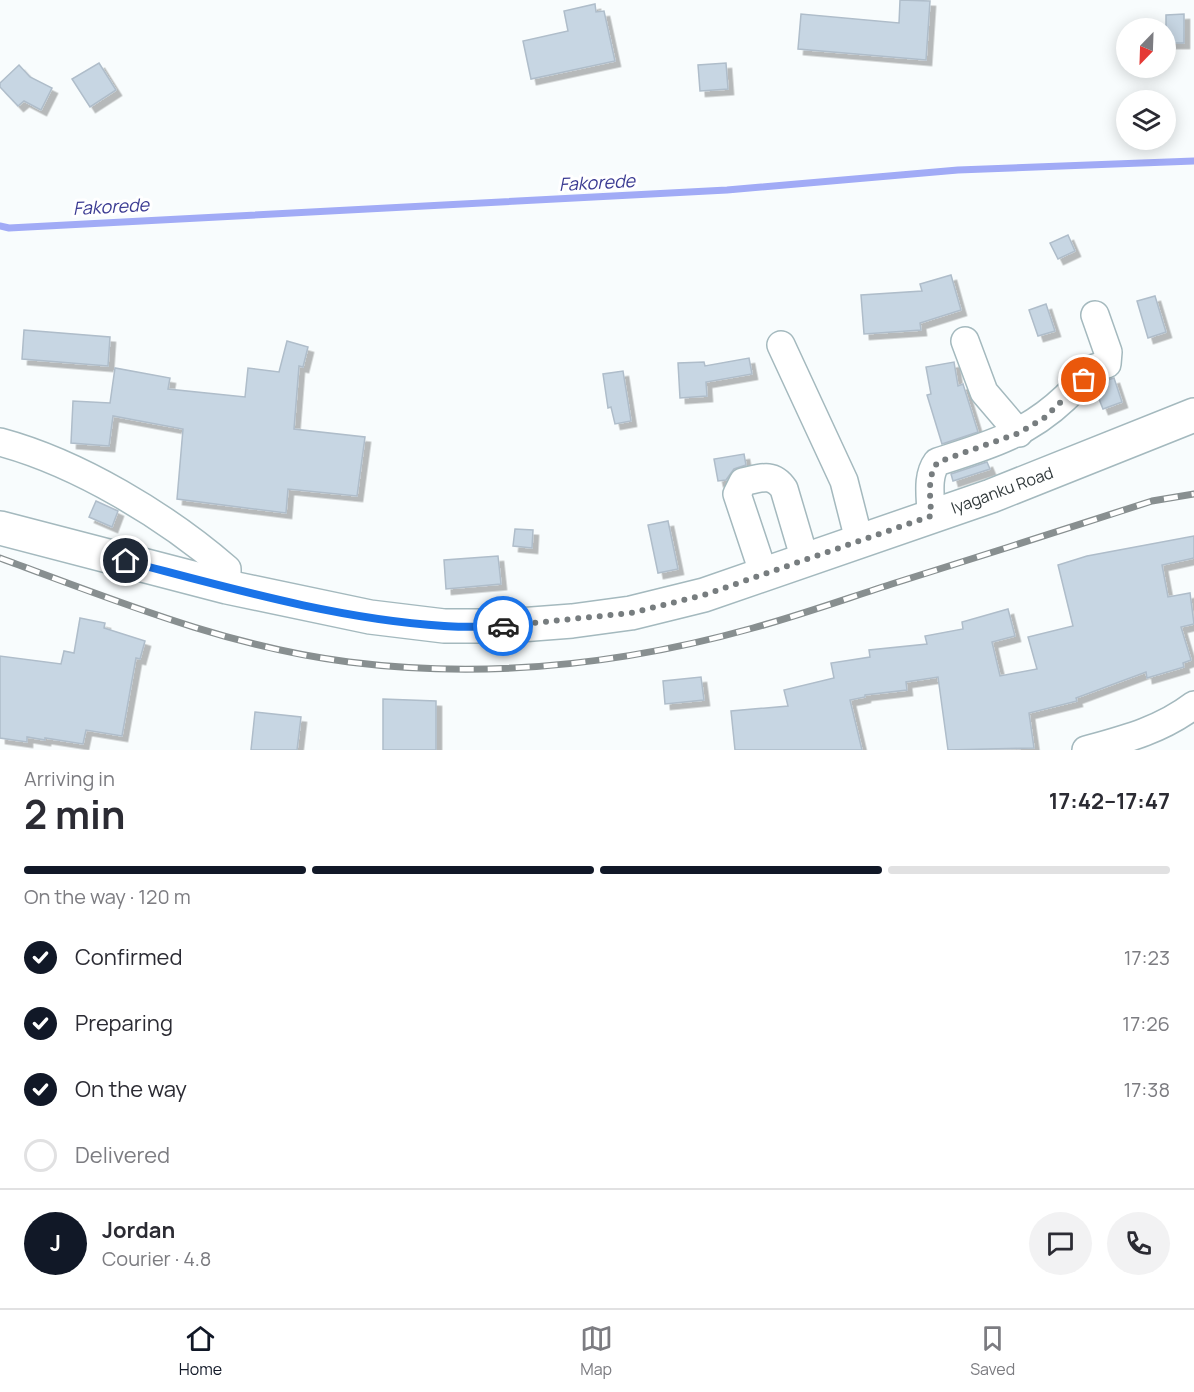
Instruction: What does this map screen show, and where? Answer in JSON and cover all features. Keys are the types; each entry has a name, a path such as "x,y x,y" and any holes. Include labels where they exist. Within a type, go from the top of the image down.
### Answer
{"highway":[{"name":"Iyaganku Road","path":"0,528 227,587 370,616 444,626 506,626 631,613 704,595 991,496 1194,415"}],"street":[{"path":"931,516 930,480 932,470 938,462 1019,433 1044,418 1084,380 1088,370 1107,364 1108,352 1095,315"},
{"path":"965,341 984,392 1019,433"},
{"path":"781,345 844,481 859,540"},
{"path":"0,442 30,450 73,468 123,496 205,550 227,569 227,587"},
{"path":"764,575 737,494 743,482 774,478 784,489 805,560"},
{"path":"749,526 791,512"},
{"path":"1086,750 1141,736 1174,720 1194,705"}],"building":[{"path":"900,0 930,1 926,60 798,49 801,14 899,23"},
{"path":"595,4 596,12 604,11 615,61 531,79 523,41 568,31 564,11"},
{"path":"1184,14 1184,43 1176,43 1176,18 1166,18 1166,15"},
{"path":"99,63 116,90 90,107 72,79"},
{"path":"726,63 728,89 700,91 698,65"},
{"path":"19,65 30,77 52,88 41,110 24,101 18,106 0,87 0,83"},
{"path":"1068,235 1075,251 1058,259 1050,243"},
{"path":"951,275 961,310 920,323 921,330 864,334 861,295 922,291 920,284"},
{"path":"1155,296 1166,332 1148,338 1137,301"},
{"path":"1046,304 1055,331 1038,336 1029,310"},
{"path":"24,330 110,337 108,366 22,359"},
{"path":"287,341 308,347 303,367 299,366 294,429 365,437 357,496 288,489 286,513 177,499 183,429 113,416 109,446 71,443 73,401 110,403 115,368 170,378 168,389 245,397 248,368 279,372"},
{"path":"749,358 752,374 706,382 707,396 680,398 678,363 704,362 705,366"},
{"path":"954,362 958,386 963,384 978,432 942,444 927,395 931,394 926,367"},
{"path":"623,371 631,421 615,424 611,407 608,408 603,374"},
{"path":"1114,378 1122,402 1103,409 1095,389 1099,383"},
{"path":"744,454 746,465 734,469 726,480 718,481 714,459"},
{"path":"987,462 990,469 953,481 951,474"},
{"path":"96,501 118,511 112,527 89,517"},
{"path":"668,521 678,569 658,573 648,525"},
{"path":"515,529 533,530 532,548 513,546"},
{"path":"1194,536 1194,558 1162,565 1168,597 1190,593 1194,624 1181,627 1191,660 1183,663 1184,667 1147,678 1146,672 1076,698 1077,701 1029,713 1034,748 948,750 938,677 906,682 907,690 865,695 865,697 850,700 862,750 735,750 731,711 788,706 784,690 834,678 831,663 870,657 869,650 927,644 925,636 963,629 962,622 1008,609 1015,636 992,642 1000,676 1037,669 1028,637 1073,626 1058,565 1087,556"},
{"path":"498,556 501,584 446,589 444,560"},
{"path":"80,618 105,623 104,628 145,641 140,659 136,658 122,736 86,730 83,744 45,738 45,740 27,737 27,742 0,738 0,656 61,664 64,651 74,653"},
{"path":"701,677 704,700 665,704 663,681"},
{"path":"383,699 436,701 436,750 383,750"},
{"path":"255,712 301,717 297,750 251,750"}],"waterway":[{"name":"Fakorede","path":"0,226 9,228 727,190 958,170 1194,161"}],"railway":[{"path":"0,558 215,634 304,655 400,667 502,668 603,660 703,641 789,618 1152,501 1194,494"}],"way so far":[{"path":"503,626 572,621 631,613 704,595 931,516 930,480 932,470 938,462 994,444 1019,433 1044,418 1084,380"}],"route":[{"path":"126,561 296,603 370,616 444,626 503,626"}]}
